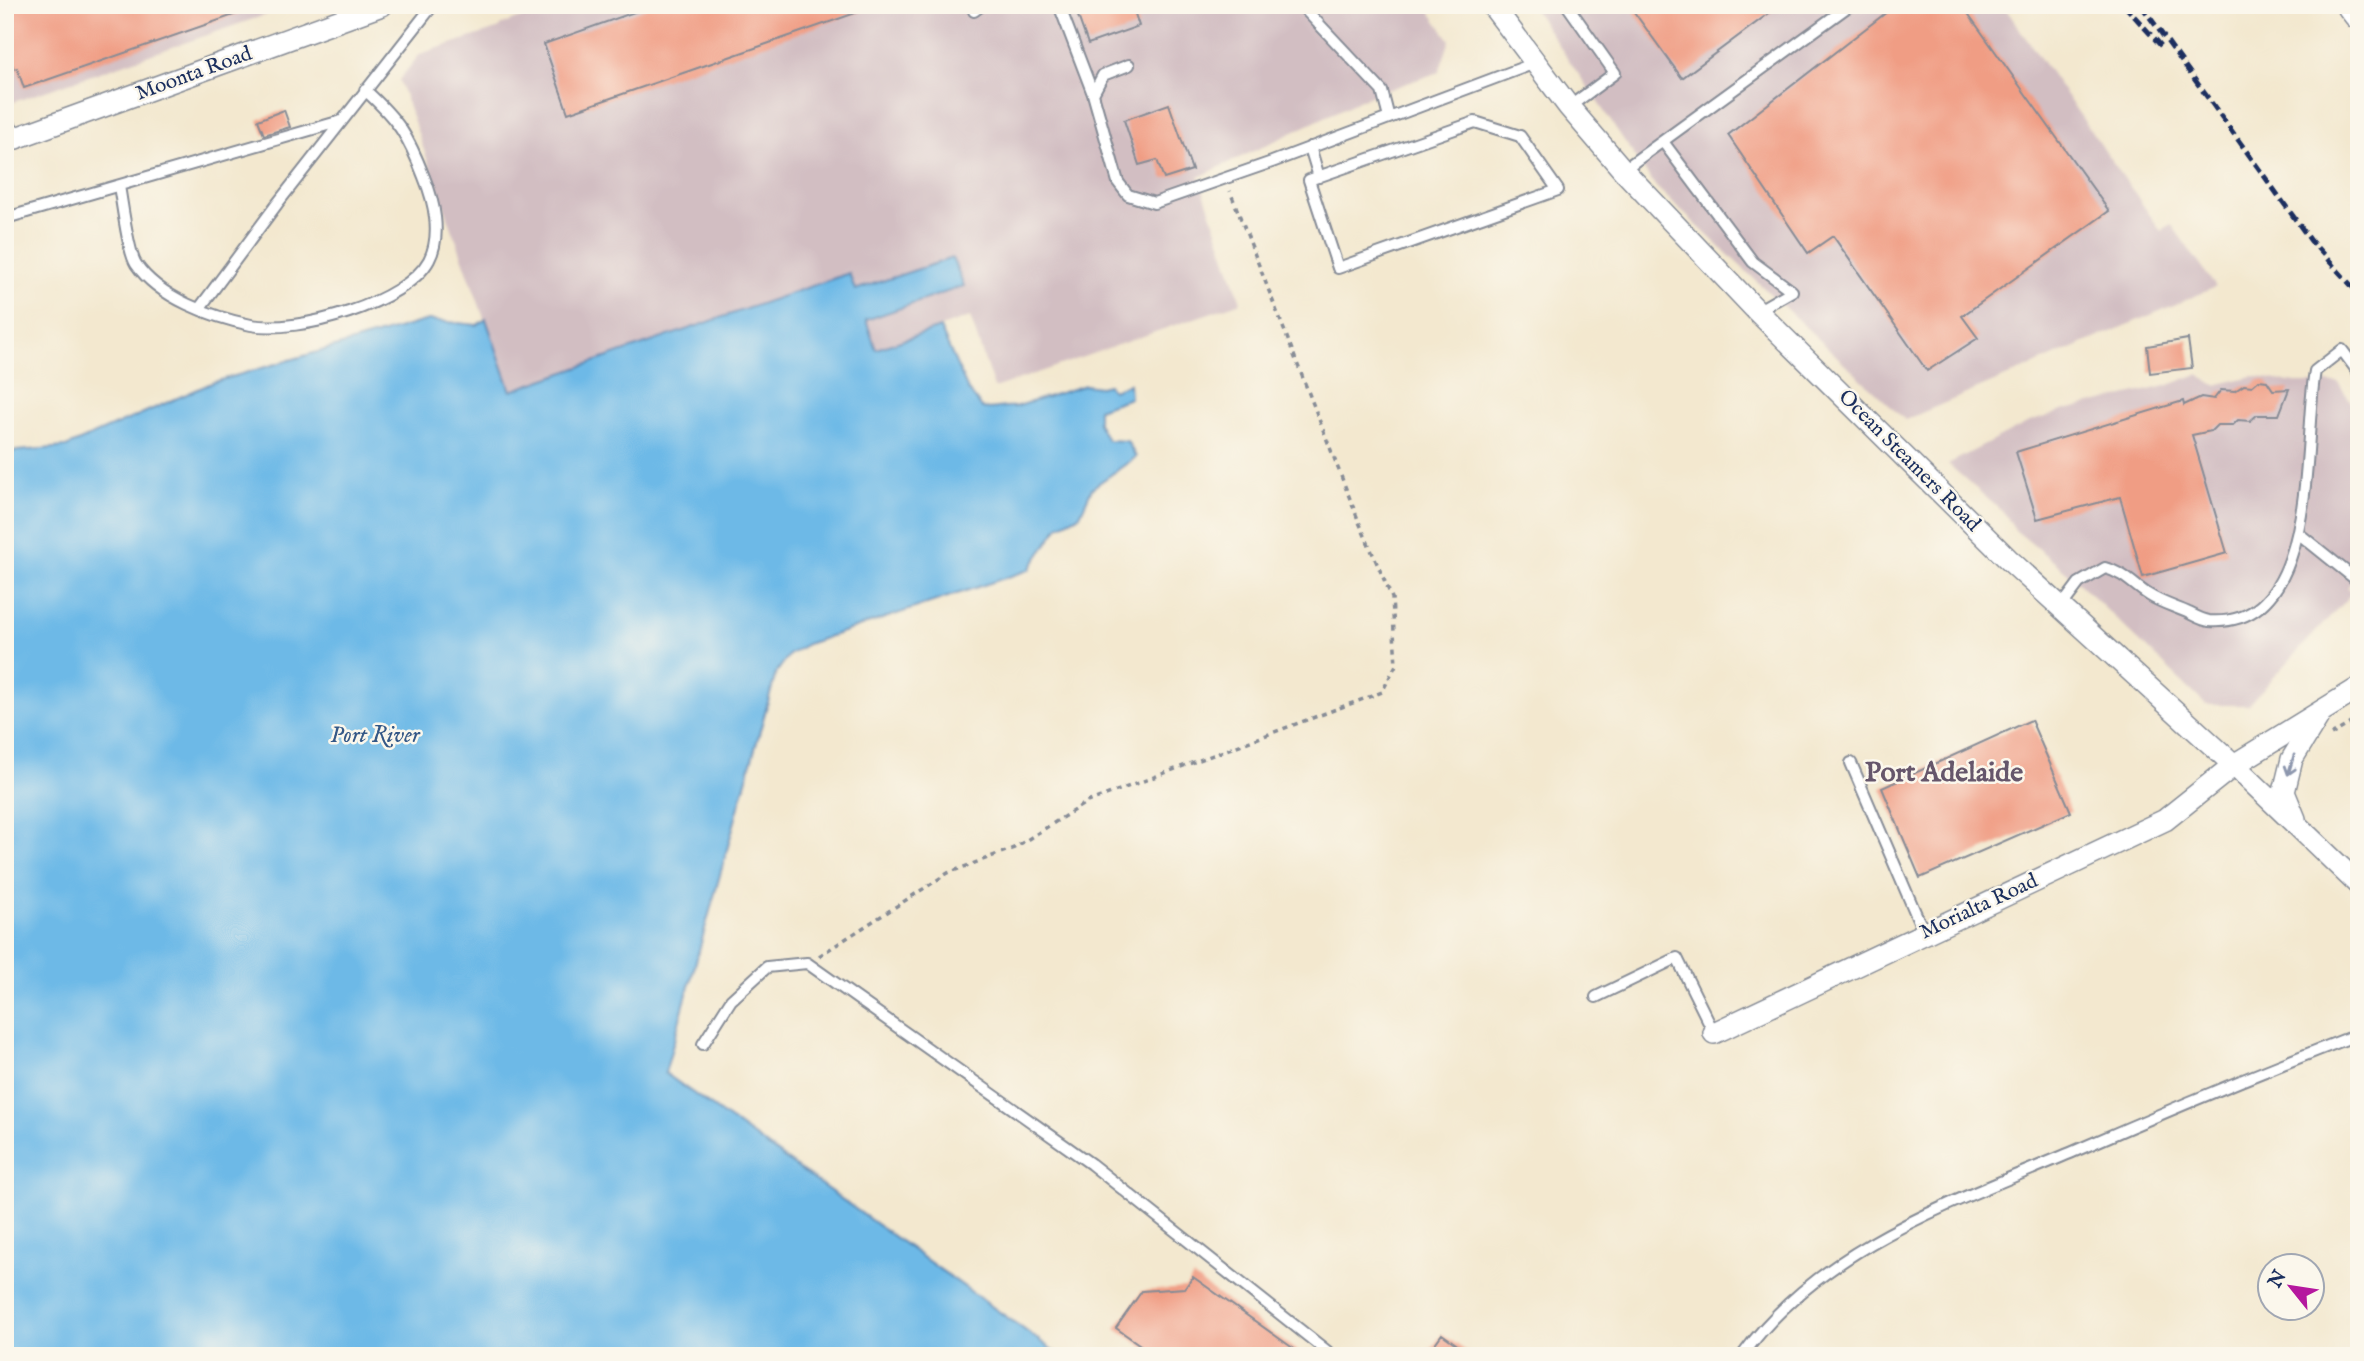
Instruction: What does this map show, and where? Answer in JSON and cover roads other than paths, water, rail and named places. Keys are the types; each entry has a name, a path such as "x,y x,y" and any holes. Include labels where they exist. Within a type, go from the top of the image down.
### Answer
{"street":[{"name":"Moonta Road","path":"10,140 382,5"},
{"name":"Ocean Steamers Road","path":"1492,5 1569,107 1623,170 1757,311 2008,559 2234,765 2359,885"},
{"path":"2353,5 2359,14"},
{"name":"Morialta Road","path":"1714,1033 2165,820 2234,765 2324,707 2359,688"},
{"path":"2300,828 2284,792 2292,759 2324,707"}],"lane":[{"path":"199,309 341,121 433,5"},
{"path":"976,5 974,11 982,5"},
{"path":"1059,5 1093,94 1118,182 1128,195 1154,203 1535,63"},
{"path":"1301,5 1382,91 1389,118"},
{"path":"1567,5 1615,73 1569,107"},
{"path":"1623,170 1850,5"},
{"path":"1093,94 1103,75 1129,65"},
{"path":"119,186 135,262 160,288 199,309 254,326 300,324 369,306 395,294 415,279 430,258 436,225 430,191 412,146 396,118 365,90"},
{"path":"5,112 10,140"},
{"path":"5,212 13,216 341,121"},
{"path":"1475,122 1520,136 1558,190 1338,268 1309,180 1319,177 1475,122"},
{"path":"1664,142 1753,262 1792,291 1757,311"},
{"path":"1310,147 1319,177"},
{"path":"2061,607 2079,583 2105,568 2121,572 2148,594 2207,621 2244,617 2266,600 2288,566 2298,533 2308,470 2311,393 2315,371 2342,350 2359,373"},
{"path":"2298,533 2359,582"},
{"path":"1851,764 1924,933"},
{"path":"1596,997 1677,958 1714,1033"},
{"path":"703,1044 731,1000 767,967 807,963 1091,1164 1333,1356"},
{"path":"1742,1356 1764,1325 1814,1280 1881,1237 2126,1128 2359,1034"}],"water":[{"name":"Port River","path":"952,258 964,286 866,320 876,349 940,328 968,390 982,408 986,409 1015,407 1085,385 1108,385 1112,390 1129,384 1130,398 1098,409 1098,423 1107,440 1127,441 1136,457 1092,488 1080,515 1059,526 1029,570 807,644 789,655 776,673 665,1073 1061,1356 5,1356 5,452 66,447 214,382 428,320 477,325 486,319 511,391 849,273 855,290"}],"railway":[{"path":"2124,5 2164,49"},
{"path":"2141,5 2311,241 2359,294"}],"district":[{"name":"Port Adelaide","path":"1944,773"}]}
